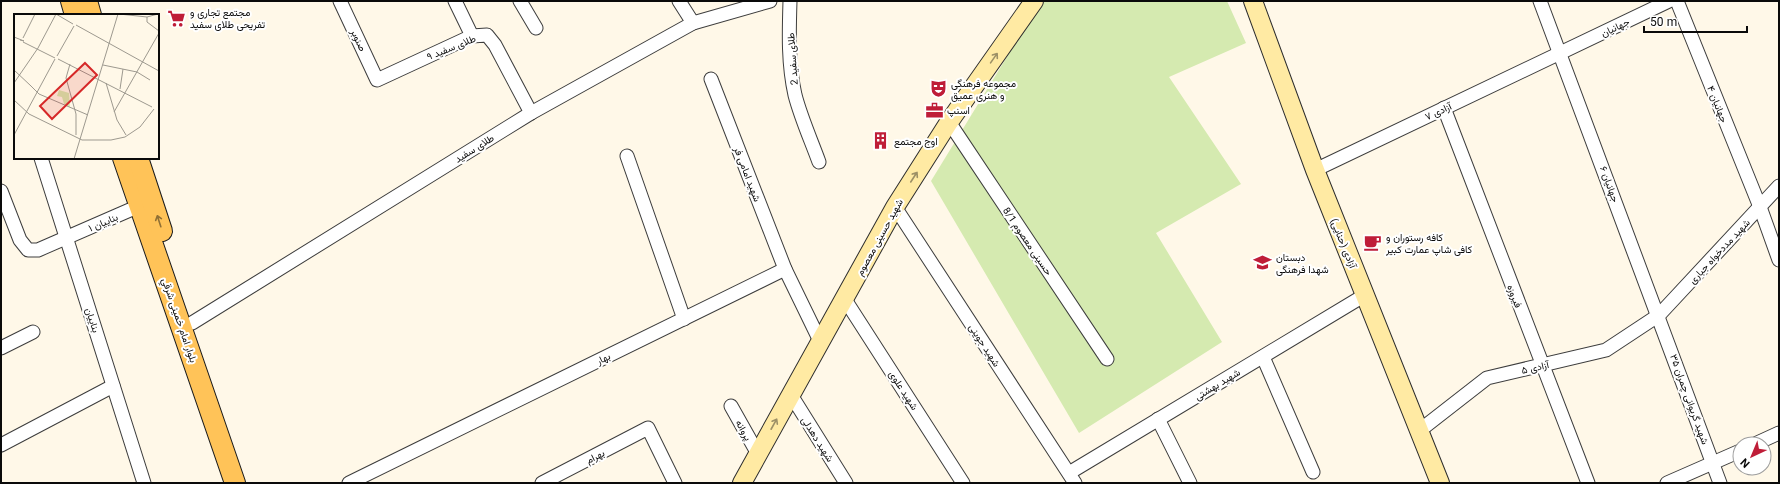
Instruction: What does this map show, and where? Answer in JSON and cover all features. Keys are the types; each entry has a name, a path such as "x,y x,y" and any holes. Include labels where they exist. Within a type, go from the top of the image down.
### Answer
{"main road":[{"path":"70,1 75,14"},
{"path":"87,1 91,14"},
{"name":"شهید حسینی معصوم","path":"744,481 895,207 949,122 1034,1"},
{"name":"آزادی (حنایی)","path":"1253,1 1315,170 1440,483"},
{"name":"بلوار امام خمینی شرقي","path":"123,159 235,483"},
{"name":"بلوار امام خمینی شرقي","path":"138,159 192,323 249,483"}],"street":[{"name":"صنوبر","path":"340,1 377,80"},
{"path":"455,1 472,36"},
{"path":"520,1 536,28"},
{"path":"679,1 693,23"},
{"name":"طلای سفید","path":"192,323 531,113 693,23 770,1"},
{"name":"طلای سفید 2","path":"790,1 789,50 792,76 796,97 819,162"},
{"name":"جهانیان ۶","path":"1540,1 1561,53 1659,315"},
{"name":"جهانیان","path":"1561,53 1669,1"},
{"name":"جهانیان ۴","path":"1677,1 1760,207 1779,260"},
{"name":"طلای سفید ۹","path":"377,80 472,36 487,35 495,45 531,113"},
{"name":"آزادی ۷","path":"1315,170 1561,53"},
{"name":"شهید امامی فر","path":"711,79 785,269"},
{"name":"فیروزه","path":"1444,108 1588,483"},
{"name":"حسینی معصوم 8/1","path":"949,122 1107,359"},
{"path":"627,156 684,319"},
{"name":"بناییان","path":"41,159 144,483"},
{"name":"شهید مددخواه جباری","path":"1659,315 1779,186"},
{"name":"بناییان ۱","path":"1,191 20,240 28,250 38,250 139,206"},
{"name":"شهید جوینی","path":"895,207 1072,478"},
{"path":"785,269 820,341"},
{"name":"بهار","path":"349,483 785,269"},
{"name":"شهید بهشتی","path":"1072,478 1158,419 1365,295"},
{"name":"شهید علوی","path":"844,298 963,483"},
{"name":"آزادی ۵","path":"1419,431 1487,378 1606,350 1659,315"},
{"name":"شهید گریوانی چمران ۳۵","path":"1659,315 1720,483"},
{"path":"1,348 33,332"},
{"path":"1263,357 1313,472"},
{"path":"1,445 113,386"},
{"name":"شهید دهدلی","path":"791,395 846,483"},
{"name":"پروانه","path":"730,406 758,454"},
{"path":"1158,419 1190,483"},
{"name":"بهرام","path":"542,483 559,479 648,428 675,483"},
{"path":"1667,483 1732,455"}],"green space":[{"path":"1041,1 1227,1 1246,43 1169,77 1241,184 1156,233 1222,342 1079,433 931,181"}],"place":[{"name":"مجتمع تجاری و تفریحی طلای سفید","path":"177,18"},
{"name":"مجموعه فرهنگی و هنری عمیق","path":"938,89"},
{"name":"اسنپ","path":"934,110"},
{"name":"اوج مجتمع","path":"881,141"},
{"name":"کافه رستوران و کافی شاپ عمارت کبیر","path":"1373,243"},
{"name":"دبستان شهدا فرهنگی","path":"1263,263"}]}
